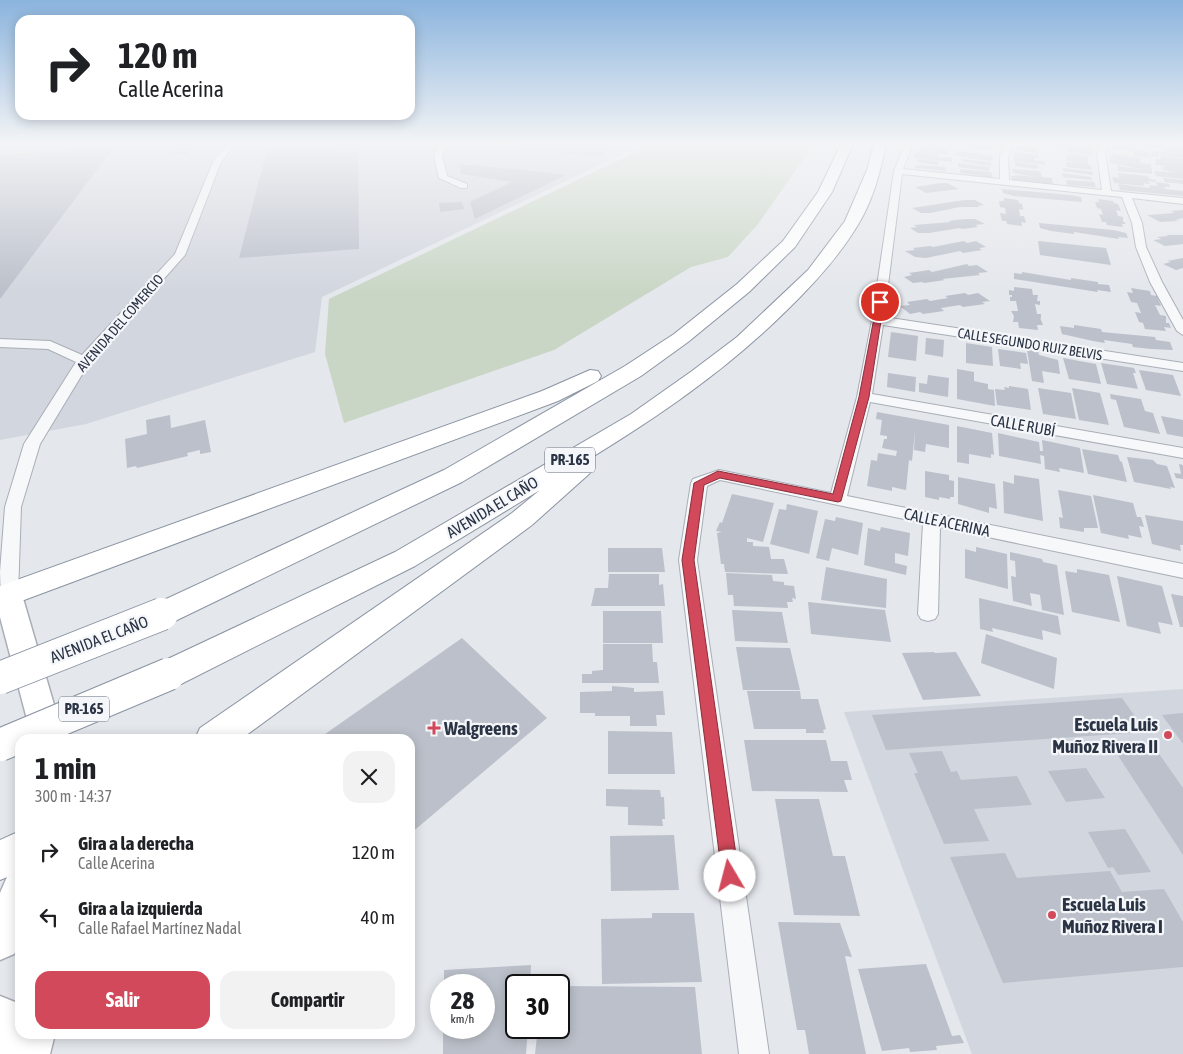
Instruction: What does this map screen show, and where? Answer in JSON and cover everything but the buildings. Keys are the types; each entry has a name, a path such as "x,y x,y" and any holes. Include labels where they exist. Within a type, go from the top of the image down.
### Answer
{"highway":[{"name":"AVENIDA EL CAÑO","path":"0,678 162,614 453,476 633,371 682,338 743,288 789,244 824,193"},
{"name":"AVENIDA EL CAÑO","path":"26,734 169,674 405,559 639,419 700,376 744,341 814,274 852,222 864,193"},
{"path":"4,596 550,396 591,376 698,310 743,288"},
{"path":"220,734 522,519 639,419"},
{"name":"AVENIDA EL CAÑO","path":"0,745 15,739"},
{"path":"0,860 15,854"}],"main road":[{"path":"4,596 46,734"},
{"path":"0,940 9,927 15,907"},
{"path":"0,1017 10,1021 16,1054"},
{"path":"28,1054 32,1039"}],"street":[{"name":"AVENIDA DEL COMERCIO","path":"4,596 13,507 32,444 84,361 180,255 205,193"},
{"path":"838,499 864,397 878,320 895,193"},
{"path":"1109,193 1183,202"},
{"path":"1126,195 1137,223 1141,247 1156,282 1183,330"},
{"name":"CALLE SEGUNDO RUIZ BELVIS","path":"878,320 1183,367"},
{"path":"0,343 50,345 84,361"},
{"name":"CALLE RUBÍ","path":"864,397 1183,452"},
{"name":"CALLE ACERINA","path":"754,1054 688,560 699,483 718,474 1183,571"},
{"path":"928,614 932,519"}],"shaded area":[{"path":"0,193 540,193 322,297 315,352 86,424 0,440"},
{"name":"Escuela Luis Muñoz Rivera I","path":"1183,689 1183,1054 972,1054 844,712"}],"green space":[{"path":"550,193 780,193 758,224 728,257 691,267 554,350 344,423 325,354 329,299"}],"place":[{"name":"Walgreens","path":"434,728"},
{"name":"Escuela Luis Muñoz Rivera II","path":"1168,735"},
{"name":"Escuela Luis Muñoz Rivera I","path":"1052,915"}],"route":[{"path":"730,876 688,560 699,483 718,474 838,499 864,397 880,302"}]}
